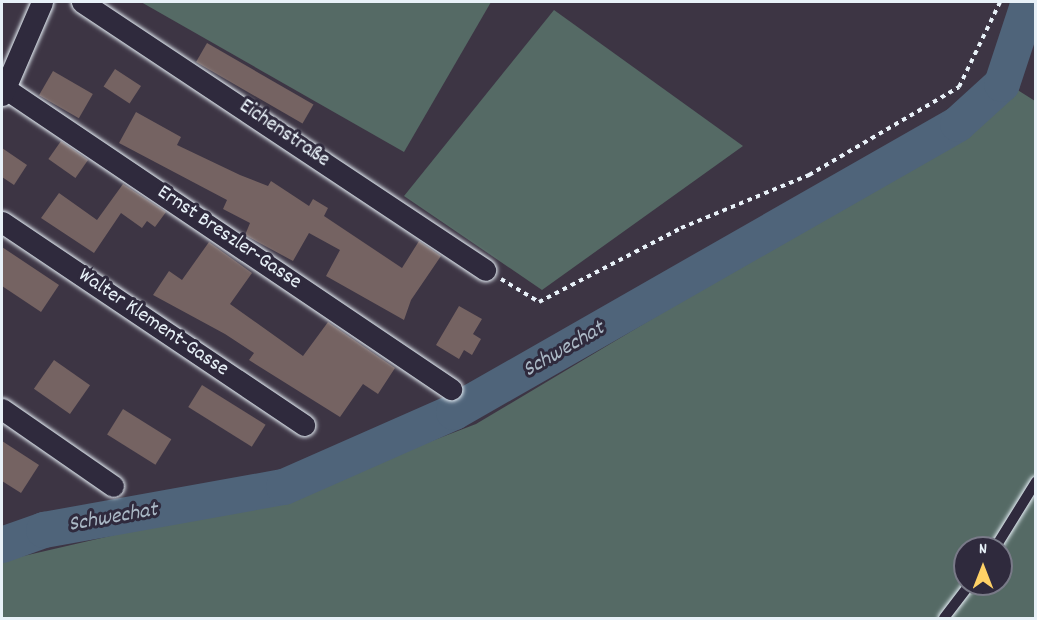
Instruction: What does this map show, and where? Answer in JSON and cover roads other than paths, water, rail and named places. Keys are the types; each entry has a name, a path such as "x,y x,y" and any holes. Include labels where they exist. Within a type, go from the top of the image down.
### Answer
{"street":[{"path":"4,92 42,2"},
{"name":"Eichenstraße","path":"82,2 485,270"},
{"name":"Ernst Breszler-Gasse","path":"4,92 451,389"},
{"name":"Walter Klement-Gasse","path":"2,222 304,425"},
{"path":"2,409 113,486"}],"lane":[{"path":"1002,536 1035,483"},
{"path":"944,618 961,596"}],"waterway":[{"name":"Schwechat","path":"2,545 44,530 284,487 454,412 958,124 1002,84 1029,2"}]}
